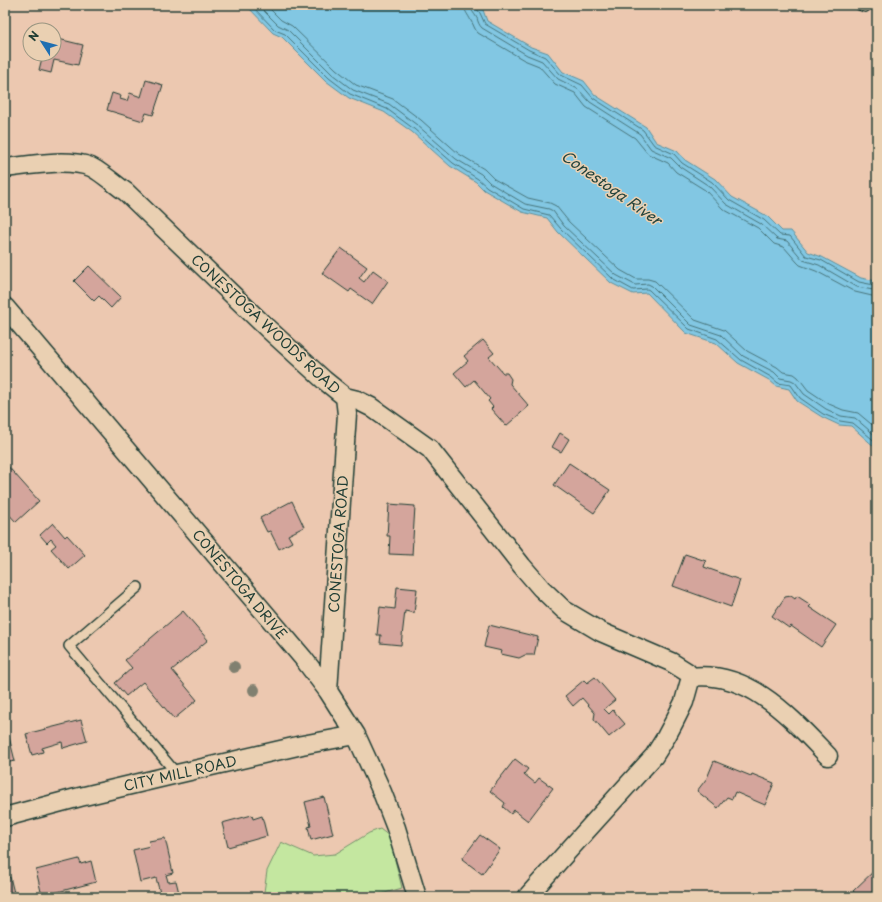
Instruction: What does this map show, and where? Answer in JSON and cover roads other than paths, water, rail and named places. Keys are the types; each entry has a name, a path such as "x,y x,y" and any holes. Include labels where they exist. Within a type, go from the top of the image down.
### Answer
{"street":[{"name":"CONESTOGA WOODS ROAD","path":"5,168 46,163 79,164 92,168 126,192 267,328 324,380 345,397 371,406 430,449 522,566 541,588 564,610 601,632 671,662 687,672 691,677"},
{"name":"CONESTOGA DRIVE","path":"5,307 303,658 328,691 356,735 382,792 396,828 418,897"},
{"name":"CONESTOGA ROAD","path":"328,691 346,414 345,397"},
{"path":"527,897 654,756 666,737 684,702 691,677 718,677 737,682 759,694 774,703 828,756"},
{"name":"CITY MILL ROAD","path":"5,817 80,797 302,744 356,735"}],"lane":[{"path":"138,587 69,646 177,774"}],"water":[{"name":"Conestoga River","path":"246,5 477,5 483,10 487,21 531,47 548,53 563,72 584,81 595,95 646,127 656,142 677,151 685,160 715,179 732,197 767,216 782,231 791,231 808,252 822,257 861,278 877,281 877,449 851,426 839,425 822,417 797,401 789,389 776,386 769,380 738,363 716,343 686,333 647,293 633,294 611,283 558,232 547,218 522,212 484,190 476,182 450,166 412,132 384,112 349,98 326,81 282,37 273,33"}]}
